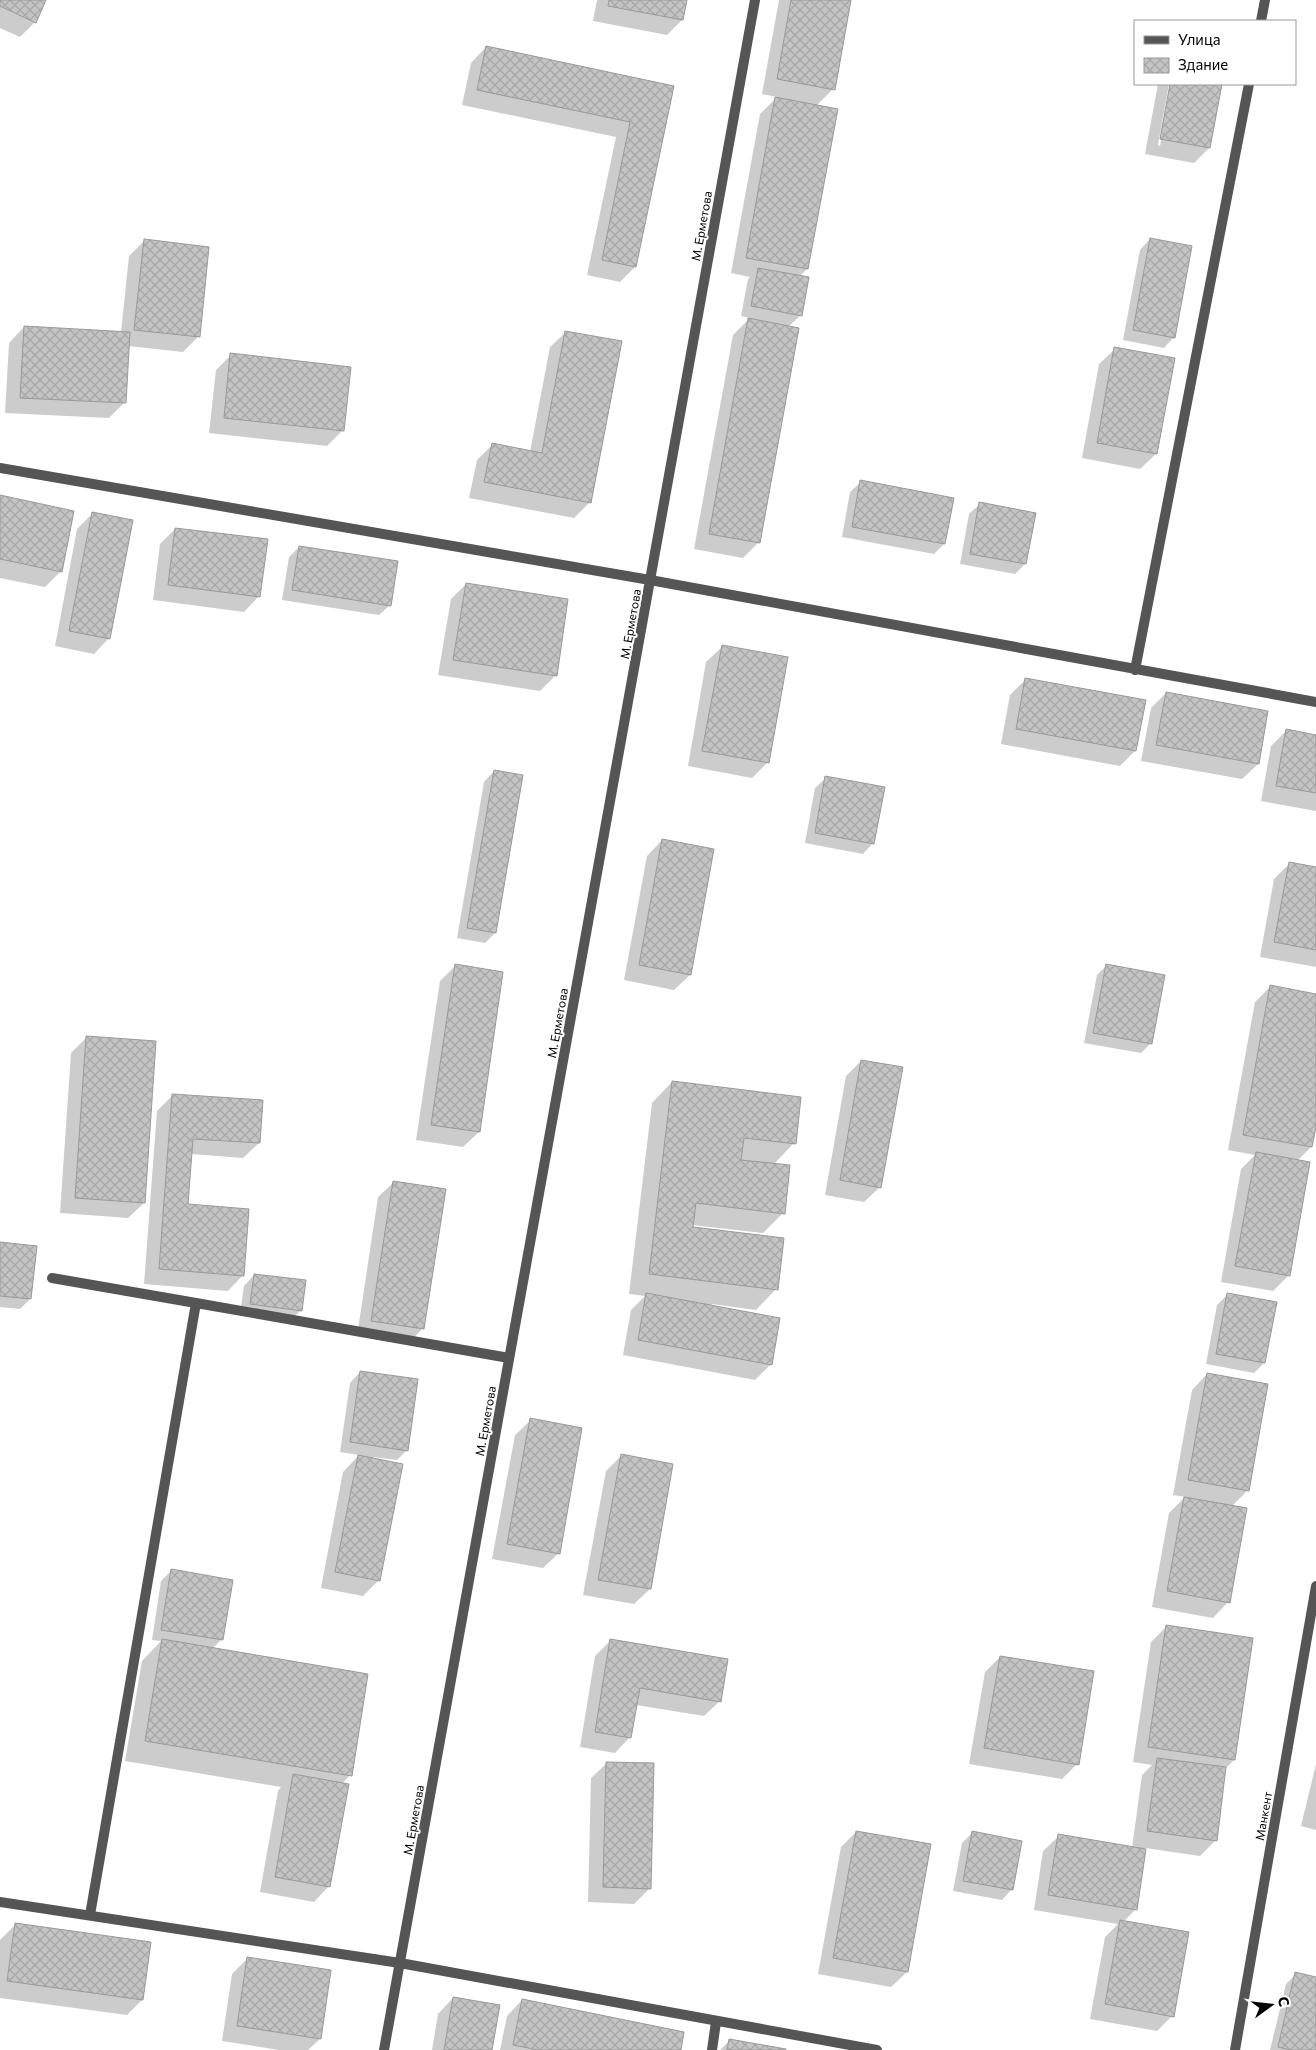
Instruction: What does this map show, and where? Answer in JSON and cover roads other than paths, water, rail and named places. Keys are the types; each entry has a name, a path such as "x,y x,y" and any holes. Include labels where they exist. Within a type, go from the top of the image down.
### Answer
{"street":[{"name":"М. Ерметова","path":"384,2050 755,0"},
{"path":"1261,20 1265,0"},
{"path":"1135,670 1249,85"},
{"path":"0,468 650,580 1316,702"},
{"path":"52,1278 509,1358"},
{"path":"90,1915 196,1303"},
{"name":"Манкент","path":"1235,2050 1316,1586"},
{"path":"0,1902 400,1962 716,2022 877,2050"},
{"path":"712,2050 716,2022"}]}
